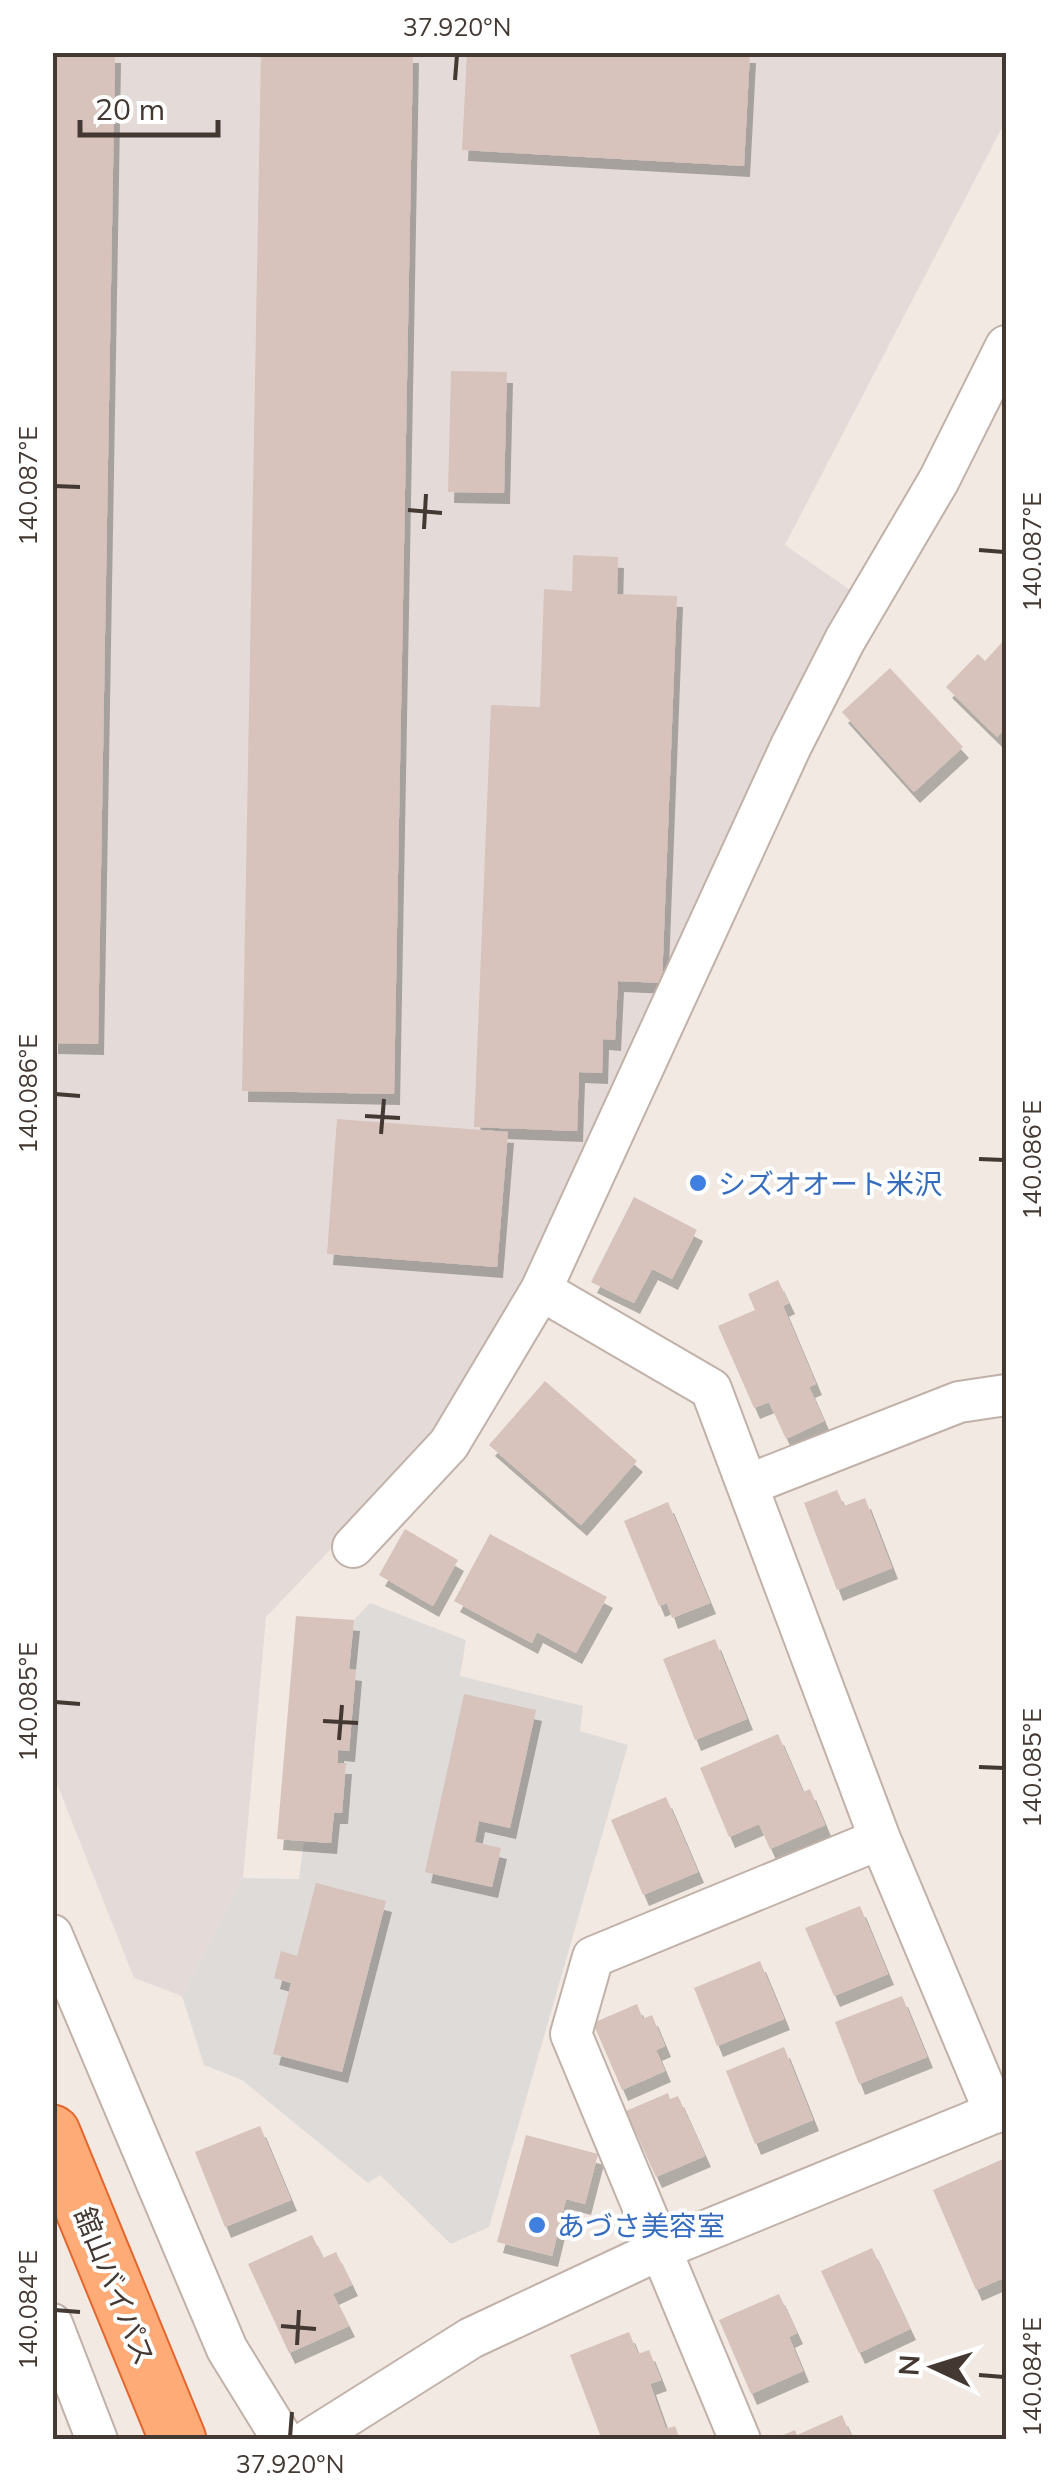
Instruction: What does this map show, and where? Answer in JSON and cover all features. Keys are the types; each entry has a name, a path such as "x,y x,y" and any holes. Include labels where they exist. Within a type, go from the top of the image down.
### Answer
{"highway":[{"name":"舘山バイパス","path":"52,2134 178,2440"}],"street":[{"path":"354,1546 449,1444 541,1290 791,746 845,640 939,480 1006,346"},
{"path":"309,2440 471,2338 659,2250 1001,2111 880,1840 712,1389 541,1290"},
{"path":"750,1484 958,1402 1006,1395"},
{"path":"740,2440 571,2034 593,1958 880,1840"},
{"path":"52,1935 228,2349 283,2440"},
{"path":"57,2349 97,2440"}],"shaded area":[{"path":"53,53 1006,56 1006,120 785,545 853,592 519,1303 437,1438 266,1617 243,1878 182,1996 134,1978 53,1774"},
{"path":"370,1603 466,1640 460,1676 583,1706 580,1731 628,1745 489,2227 451,2244 380,2175 368,2183 242,2080 204,2065 182,1996 243,1878 299,1879 304,1841 331,1843 334,1813 342,1813 345,1763 338,1763 338,1750 349,1750 356,1670 349,1669 354,1620"}],"building":[{"path":"52,52 115,52 98,1044 52,1043"},
{"path":"261,52 413,52 394,1094 242,1091"},
{"path":"467,52 750,52 744,166 462,150"},
{"path":"451,371 507,372 504,493 448,492"},
{"path":"573,555 618,557 617,594 677,596 662,983 618,981 615,1040 603,1039 602,1073 579,1072 577,1131 474,1127 491,705 540,707 544,589 572,591"},
{"path":"1006,638 1006,728 997,737 946,687 978,654 985,661"},
{"path":"890,668 963,747 914,792 842,712"},
{"path":"337,1119 508,1132 497,1267 327,1254"},
{"path":"634,1197 697,1230 672,1279 652,1269 634,1303 591,1282"},
{"path":"778,1280 789,1303 783,1306 816,1384 809,1387 824,1421 786,1439 769,1402 754,1408 718,1326 755,1310 748,1294"},
{"path":"545,1381 637,1461 581,1525 489,1445"},
{"path":"837,1490 844,1506 865,1498 892,1568 837,1590 804,1503"},
{"path":"668,1502 710,1603 672,1618 667,1603 659,1606 624,1521"},
{"path":"405,1529 458,1560 433,1606 379,1575"},
{"path":"490,1534 607,1597 576,1653 537,1632 532,1643 454,1601"},
{"path":"296,1616 354,1620 349,1669 356,1670 349,1751 338,1750 338,1763 346,1763 342,1813 334,1813 331,1843 277,1839"},
{"path":"715,1639 747,1719 695,1740 663,1659"},
{"path":"464,1694 536,1710 510,1828 479,1821 475,1842 501,1848 492,1887 425,1872"},
{"path":"778,1734 803,1792 810,1789 825,1825 770,1849 759,1824 729,1837 700,1768"},
{"path":"666,1797 698,1872 643,1895 611,1820"},
{"path":"316,1883 386,1901 342,2072 273,2054 291,1983 274,1978 281,1951 297,1956"},
{"path":"860,1906 888,1974 834,1996 805,1928"},
{"path":"760,1961 784,2019 717,2046 694,1988"},
{"path":"902,1996 927,2057 859,2084 835,2022"},
{"path":"637,2004 643,2019 652,2015 665,2046 656,2050 665,2071 622,2090 593,2023"},
{"path":"784,2047 813,2120 755,2144 726,2071"},
{"path":"668,2093 670,2099 678,2096 705,2156 656,2177 626,2111"},
{"path":"260,2126 291,2200 225,2227 195,2152"},
{"path":"526,2135 598,2154 585,2204 566,2199 552,2256 497,2242"},
{"path":"1003,2159 1006,2277 976,2290 933,2190"},
{"path":"312,2235 323,2258 336,2252 352,2285 333,2294 349,2326 289,2353 248,2264"},
{"path":"872,2248 910,2329 859,2353 821,2271"},
{"path":"779,2294 797,2333 789,2337 803,2371 751,2394 719,2320"},
{"path":"629,2332 638,2354 649,2350 661,2380 650,2384 666,2429 675,2426 680,2439 602,2440 570,2355"},
{"path":"842,2415 853,2440 785,2440 783,2435 795,2430 797,2435"}],"place":[{"name":"シズオオート米沢","path":"698,1183"},
{"name":"あづさ美容室","path":"537,2225"}]}
